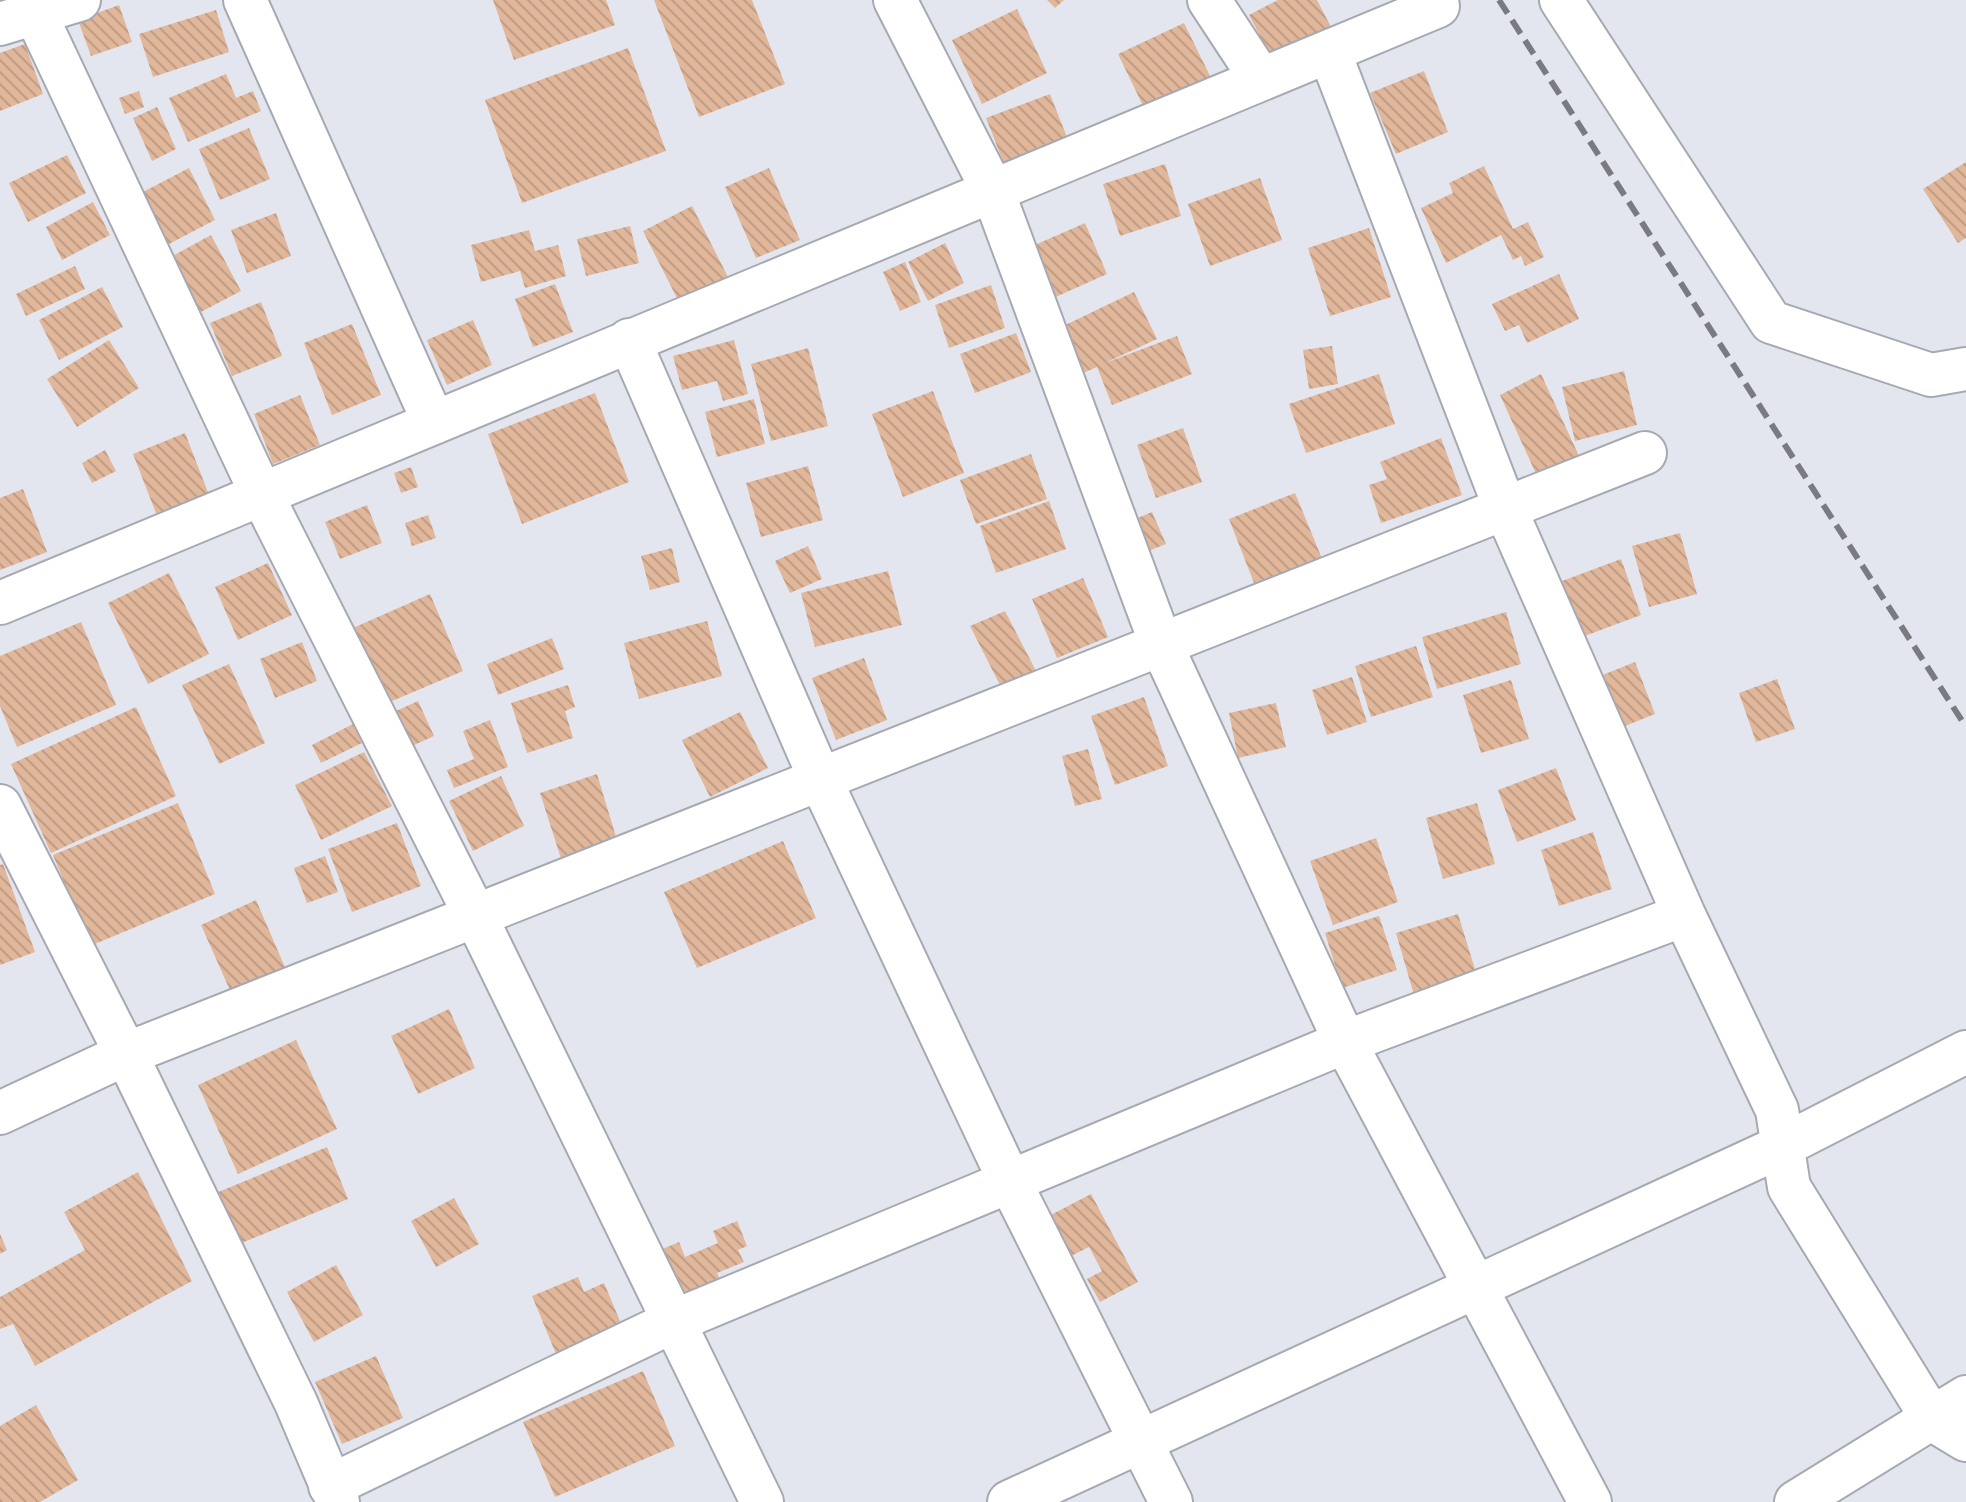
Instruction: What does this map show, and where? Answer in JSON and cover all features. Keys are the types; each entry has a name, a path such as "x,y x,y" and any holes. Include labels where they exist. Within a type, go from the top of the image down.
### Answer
{"street":[{"path":"79,0 21,12 476,917 762,1502"},
{"path":"245,0 434,423"},
{"path":"895,0 992,189 1161,644 1345,1042 1590,1502"},
{"path":"1209,0 1261,79"},
{"path":"1561,0 1771,322 1931,375 1966,369"},
{"path":"0,603 1438,6"},
{"path":"1329,51 1505,508 1684,915 1777,1110 1780,1147 1789,1187 1955,1419 1796,1502"},
{"path":"629,340 821,781 1010,1182 1171,1502"},
{"path":"0,1113 126,1054 1645,453"},
{"path":"0,806 126,1054 296,1403 334,1494 672,1322 1345,1042 1684,915"},
{"path":"1009,1502 1780,1147 1966,1052"}],"building":[{"path":"493,0 606,0 615,25 514,60"},
{"path":"654,0 752,0 785,84 699,117"},
{"path":"1047,0 1064,0 1055,8"},
{"path":"1278,0 1317,0 1331,27 1272,59 1249,15"},
{"path":"119,5 132,42 91,56 78,20"},
{"path":"1017,9 1047,73 982,104 952,40"},
{"path":"216,10 229,52 153,77 139,34"},
{"path":"1184,23 1213,82 1147,114 1118,54"},
{"path":"25,44 43,94 0,111 0,53"},
{"path":"628,48 666,151 522,203 485,100"},
{"path":"1424,71 1448,132 1396,154 1370,93"},
{"path":"226,74 236,98 253,91 261,111 188,142 169,98"},
{"path":"139,91 144,107 125,114 119,98"},
{"path":"1050,94 1070,145 1006,169 986,118"},
{"path":"157,107 176,149 152,161 133,118"},
{"path":"249,128 270,179 220,200 199,149"},
{"path":"67,155 86,193 28,222 9,183"},
{"path":"1966,162 1966,238 1958,243 1923,189"},
{"path":"1165,164 1181,216 1120,236 1103,184"},
{"path":"1484,166 1513,229 1528,222 1544,257 1525,266 1521,256 1513,260 1501,235 1446,263 1421,208 1453,193 1449,183"},
{"path":"189,168 215,220 167,245 141,193"},
{"path":"769,168 800,240 756,258 725,187"},
{"path":"1260,178 1282,240 1210,266 1188,204"},
{"path":"93,202 110,235 62,260 46,227"},
{"path":"692,206 728,277 679,302 643,231"},
{"path":"276,213 291,256 247,273 231,230"},
{"path":"1085,223 1107,274 1049,300 1028,248"},
{"path":"630,226 639,263 586,276 577,239"},
{"path":"1369,228 1391,297 1330,316 1308,248"},
{"path":"529,230 535,251 558,245 566,276 525,288 520,271 481,282 471,245"},
{"path":"211,235 241,291 199,313 169,258"},
{"path":"945,243 964,283 928,301 908,262"},
{"path":"905,262 921,302 900,311 883,272"},
{"path":"75,266 85,289 26,316 16,294"},
{"path":"1559,274 1579,319 1527,343 1519,325 1505,331 1492,304"},
{"path":"555,284 573,332 533,347 515,299"},
{"path":"991,285 1005,328 949,348 935,305"},
{"path":"102,287 123,327 59,360 39,320"},
{"path":"1134,292 1157,339 1105,363 1177,336 1192,374 1112,405 1097,367 1081,374 1059,328"},
{"path":"261,302 282,356 232,376 210,323"},
{"path":"473,320 492,365 447,385 427,340"},
{"path":"352,324 381,395 332,415 304,343"},
{"path":"1016,333 1031,372 975,393 960,354"},
{"path":"109,340 139,388 77,427 47,379"},
{"path":"734,340 748,394 723,401 717,381 682,390 673,356"},
{"path":"1332,346 1338,384 1309,389 1303,350"},
{"path":"808,348 828,426 771,441 751,364"},
{"path":"1624,371 1637,425 1575,441 1562,387"},
{"path":"1379,374 1395,424 1306,453 1289,404"},
{"path":"1541,374 1580,458 1538,478 1500,395"},
{"path":"933,391 964,473 903,497 872,414"},
{"path":"595,393 629,482 522,524 488,434"},
{"path":"300,395 320,445 273,464 254,414"},
{"path":"754,399 765,444 717,457 705,412"},
{"path":"1183,428 1202,482 1156,498 1137,445"},
{"path":"185,433 211,500 159,521 133,454"},
{"path":"1441,438 1462,495 1381,523 1369,485 1387,479 1380,462"},
{"path":"105,450 116,471 92,483 82,463"},
{"path":"1031,454 1047,499 976,524 960,480"},
{"path":"808,466 823,520 761,537 746,483"},
{"path":"411,467 418,487 401,493 394,473"},
{"path":"23,489 47,552 0,570 0,498"},
{"path":"1295,493 1323,561 1256,588 1229,519"},
{"path":"1049,501 1066,549 996,573 980,526"},
{"path":"367,505 382,543 340,559 325,522"},
{"path":"1152,512 1166,544 1141,554 1128,522"},
{"path":"428,515 436,538 412,546 405,523"},
{"path":"1680,533 1697,594 1649,607 1632,546"},
{"path":"808,546 822,579 790,593 775,561"},
{"path":"672,548 680,582 650,590 641,556"},
{"path":"1621,559 1641,615 1574,640 1554,584"},
{"path":"268,563 292,615 238,640 215,587"},
{"path":"888,571 902,625 815,647 801,593"},
{"path":"169,573 209,654 148,684 108,603"},
{"path":"1083,578 1108,637 1057,658 1032,599"},
{"path":"430,594 463,671 385,704 353,628"},
{"path":"1005,611 1036,671 1002,689 970,626"},
{"path":"1506,612 1521,664 1437,689 1422,637"},
{"path":"707,621 722,676 639,699 624,643"},
{"path":"81,622 116,705 17,747 0,706 0,656"},
{"path":"552,638 564,669 498,695 487,664"},
{"path":"302,642 317,681 275,698 260,659"},
{"path":"1416,646 1433,697 1371,717 1355,666"},
{"path":"864,658 887,720 836,740 812,678"},
{"path":"1635,662 1655,714 1620,728 1600,676"},
{"path":"229,664 265,743 219,764 182,685"},
{"path":"1352,677 1367,722 1327,735 1312,690"},
{"path":"1777,679 1795,729 1756,742 1739,693"},
{"path":"1511,680 1529,739 1481,753 1463,695"},
{"path":"568,685 575,707 565,711 573,738 527,753 511,703"},
{"path":"1144,697 1168,766 1115,785 1091,716"},
{"path":"418,701 434,736 412,746 396,711"},
{"path":"1276,703 1286,747 1238,758 1229,713"},
{"path":"136,707 176,796 51,853 11,764"},
{"path":"740,712 768,768 710,797 682,740"},
{"path":"490,720 508,767 454,788 447,770 474,759 463,731"},
{"path":"353,724 362,743 321,763 312,745"},
{"path":"1088,749 1102,799 1075,806 1062,756"},
{"path":"364,752 392,806 321,840 295,785"},
{"path":"1556,768 1576,820 1517,842 1498,790"},
{"path":"597,774 620,850 564,868 540,793"},
{"path":"501,776 524,826 473,851 449,801"},
{"path":"178,803 215,894 90,946 53,855"},
{"path":"1477,803 1495,864 1443,879 1426,818"},
{"path":"397,823 421,886 352,912 328,849"},
{"path":"1593,832 1612,889 1559,906 1541,850"},
{"path":"1376,838 1398,902 1333,925 1310,861"},
{"path":"783,841 816,918 697,968 664,892"},
{"path":"325,856 338,892 307,903 294,868"},
{"path":"3,864 35,952 0,965 0,865"},
{"path":"256,900 287,972 233,997 201,925"},
{"path":"1458,914 1477,976 1414,995 1396,933"},
{"path":"1379,916 1397,970 1342,988 1325,933"},
{"path":"449,1009 475,1068 418,1094 391,1036"},
{"path":"296,1040 337,1129 238,1174 198,1085"},
{"path":"327,1147 348,1199 232,1247 211,1195"},
{"path":"138,1172 192,1281 35,1366 13,1324 0,1329 0,1297 85,1250 64,1212"},
{"path":"1091,1194 1138,1282 1100,1302 1087,1279 1102,1271 1089,1247 1069,1257 1047,1217"},
{"path":"454,1198 479,1244 436,1267 411,1221"},
{"path":"737,1221 747,1246 738,1250 744,1262 717,1273 724,1289 677,1309 653,1253 679,1242 685,1257 718,1243 713,1231"},
{"path":"0,1234 7,1250 0,1254"},
{"path":"336,1265 363,1315 314,1342 287,1292"},
{"path":"578,1277 584,1292 604,1283 625,1333 559,1361 532,1296"},
{"path":"376,1356 403,1418 342,1444 315,1382"},
{"path":"643,1371 675,1446 555,1497 523,1422"},
{"path":"36,1405 78,1480 40,1502 0,1502 0,1426"}],"railway":[{"path":"1499,0 1966,727"}]}
